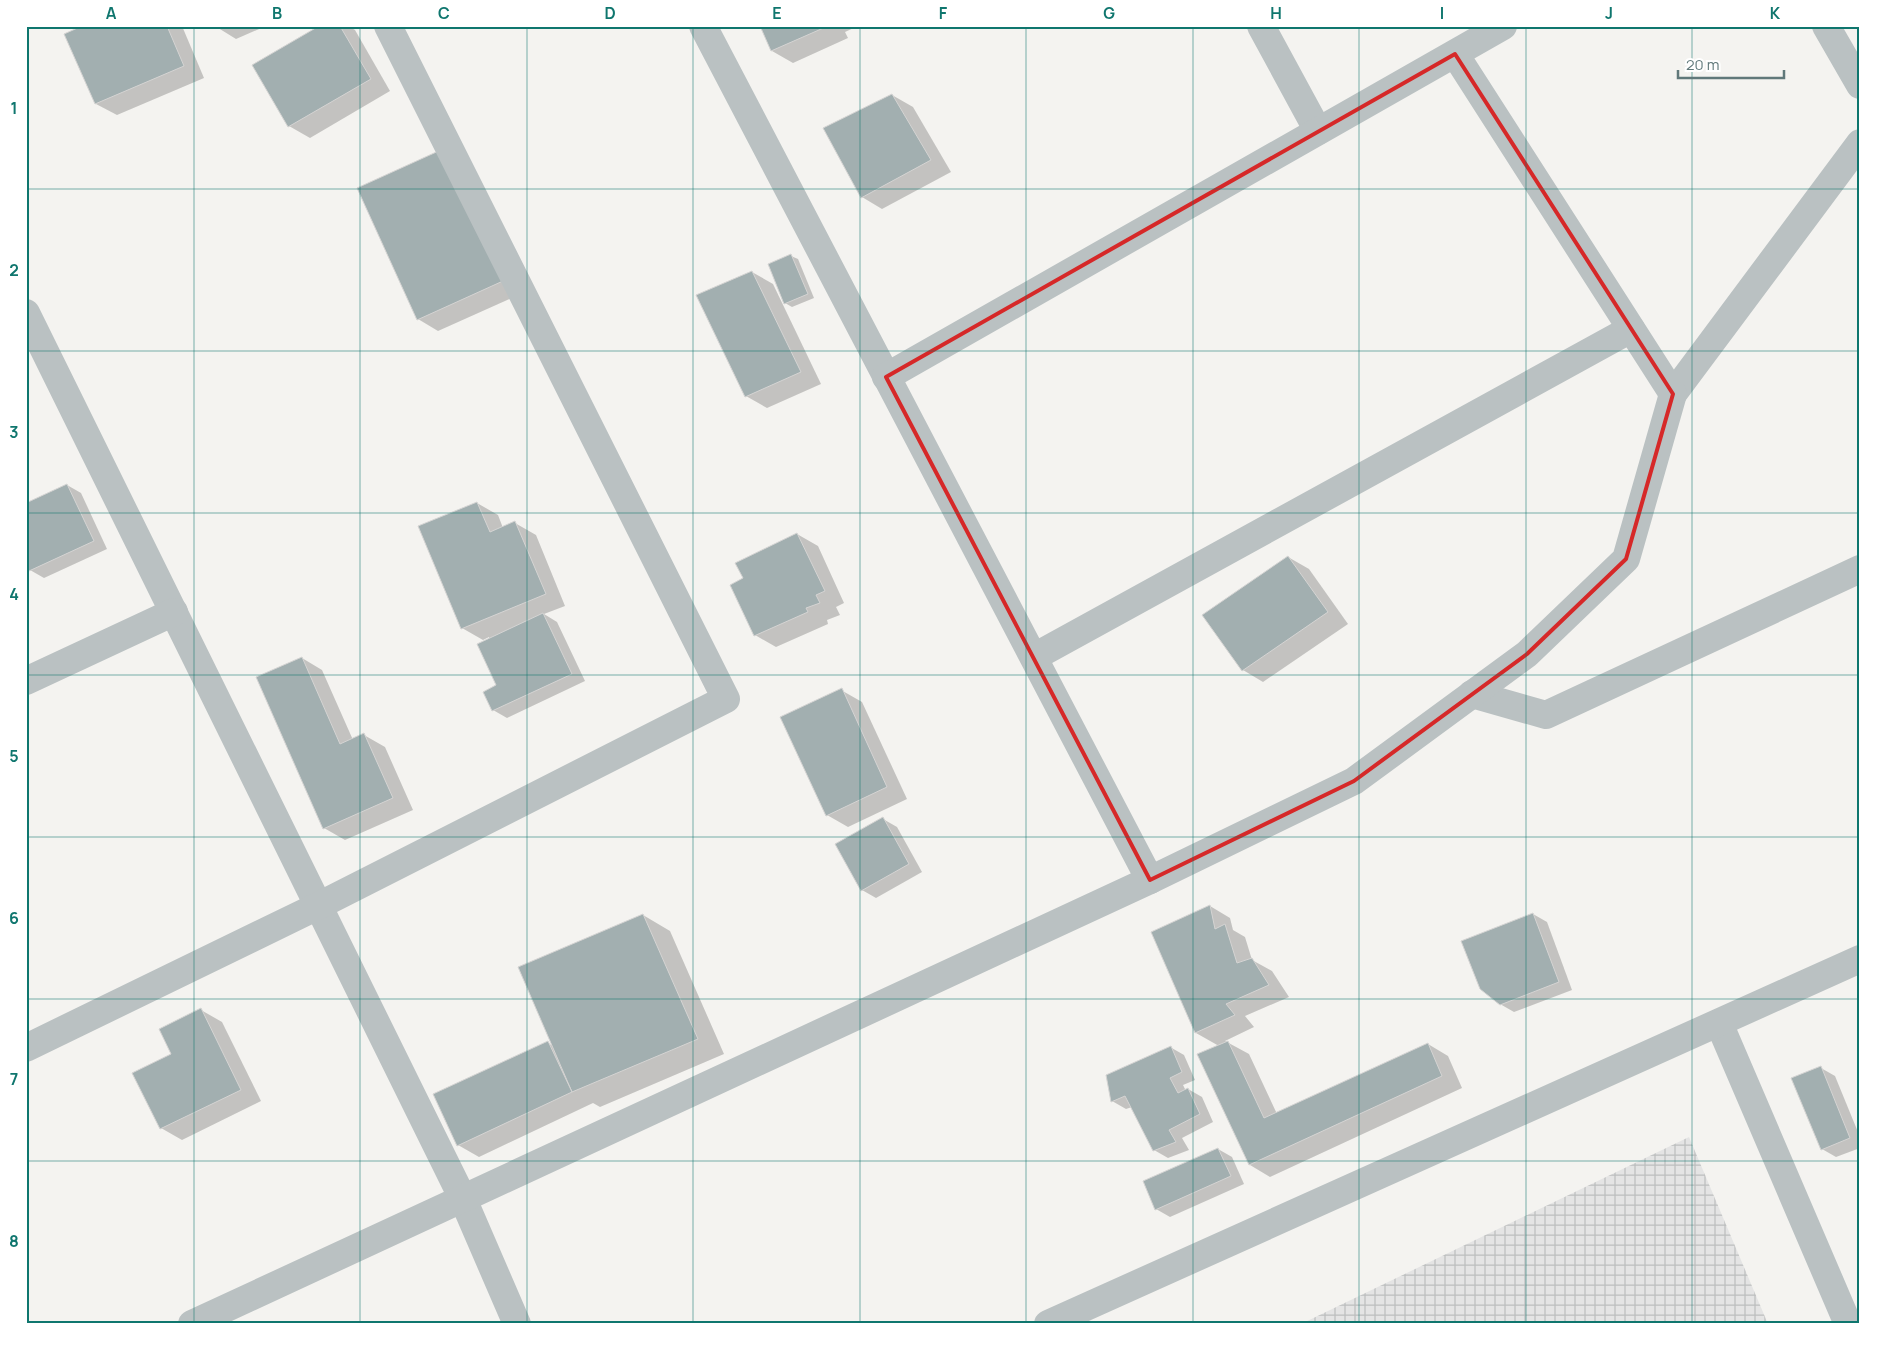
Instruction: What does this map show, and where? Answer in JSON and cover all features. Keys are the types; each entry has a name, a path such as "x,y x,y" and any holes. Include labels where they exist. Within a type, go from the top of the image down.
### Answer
{"street":[{"path":"26,1048 318,906 726,699 388,26"},
{"path":"703,26 1150,880"},
{"path":"1261,26 1318,131"},
{"path":"886,377 1503,26"},
{"path":"1826,26 1860,85"},
{"path":"1455,54 1673,394"},
{"path":"192,1324 1150,880 1354,781 1527,654 1626,559 1673,394 1860,143"},
{"path":"28,321 174,612 463,1199 517,1324"},
{"path":"1034,657 1631,329"},
{"path":"1472,694 1546,715 1860,569"},
{"path":"26,682 174,612"},
{"path":"1048,1324 1860,959"},
{"path":"1718,1023 1848,1324"}],"highlighted area":[{"path":"1455,54 1673,394 1626,559 1527,654 1354,781 1150,880 886,377"}],"shaded area":[{"path":"1689,1137 1768,1324 1301,1324"}],"building":[{"path":"82,26 167,26 184,66 95,104 64,34"},
{"path":"319,26 340,26 371,79 288,127 252,65"},
{"path":"760,26 828,26 771,51"},
{"path":"892,94 931,160 861,198 823,128"},
{"path":"443,149 503,281 417,320 357,188"},
{"path":"791,254 808,294 784,304 768,264"},
{"path":"752,271 801,372 745,397 696,295"},
{"path":"67,484 94,541 29,571 26,564 26,503"},
{"path":"477,502 490,532 515,521 546,594 461,629 418,526"},
{"path":"797,533 825,591 816,595 820,603 806,608 808,612 754,636 730,585 743,578 735,563"},
{"path":"1288,556 1328,612 1242,671 1202,615"},
{"path":"543,613 572,674 492,711 483,692 496,685 477,644"},
{"path":"302,657 340,744 364,733 393,798 323,829 256,677"},
{"path":"842,688 887,787 826,816 780,717"},
{"path":"883,817 909,864 861,891 835,844"},
{"path":"1210,905 1215,929 1225,924 1237,963 1252,958 1269,985 1226,1004 1235,1015 1195,1033 1151,932"},
{"path":"1533,913 1559,982 1500,1005 1480,989 1461,941"},
{"path":"643,914 698,1039 572,1092 518,967"},
{"path":"201,1008 241,1090 160,1129 132,1073 171,1054 159,1029"},
{"path":"548,1041 572,1092 457,1146 433,1094"},
{"path":"1228,1041 1264,1118 1428,1043 1442,1076 1249,1165 1197,1054"},
{"path":"1171,1046 1182,1072 1170,1078 1178,1093 1188,1088 1200,1114 1169,1130 1176,1142 1153,1151 1125,1096 1111,1102 1106,1075"},
{"path":"1821,1066 1850,1138 1821,1150 1791,1078"},
{"path":"1218,1148 1231,1176 1155,1210 1143,1181"}]}
